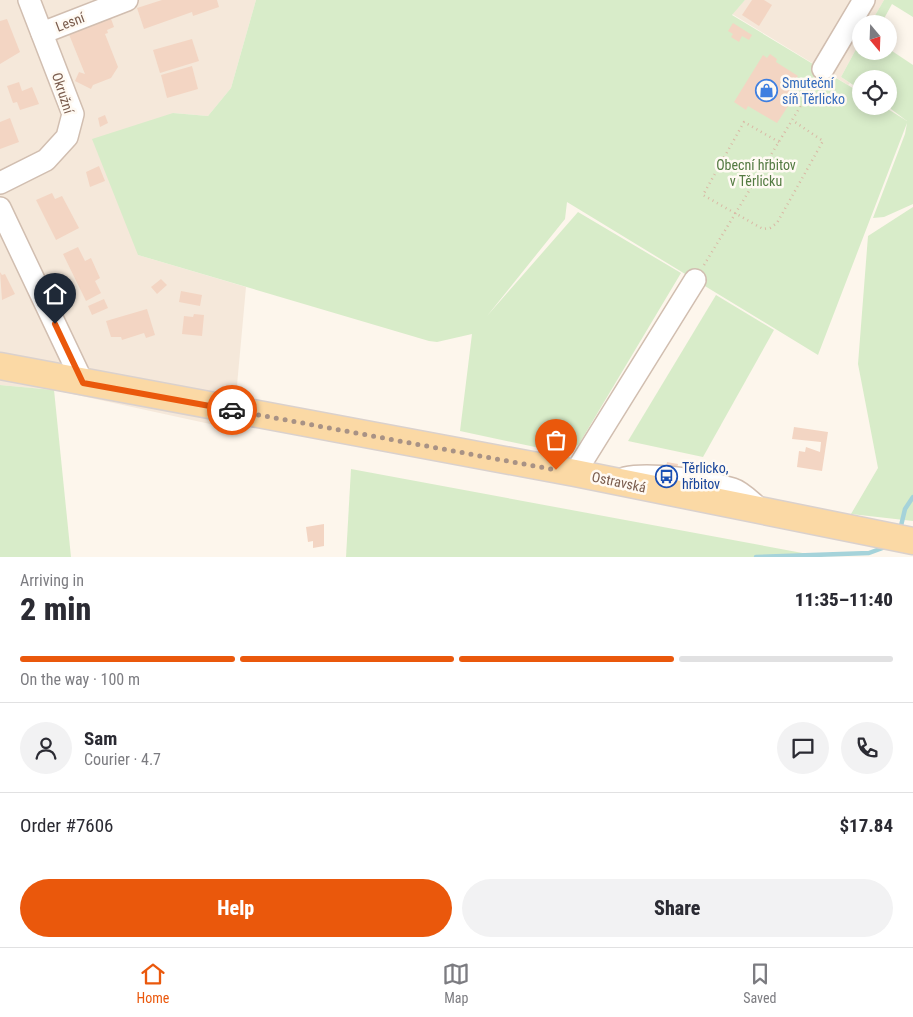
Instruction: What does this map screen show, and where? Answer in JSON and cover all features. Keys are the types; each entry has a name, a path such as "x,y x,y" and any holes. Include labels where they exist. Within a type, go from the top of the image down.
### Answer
{"main road":[{"name":"Ostravská","path":"0,366 83,383 576,473 913,541"}],"street":[{"name":"Okružní","path":"0,184 46,160 67,137 73,114 29,0"},
{"name":"Lesní","path":"42,32 127,0"},
{"path":"822,70 864,0"},
{"path":"0,208 83,383"},
{"path":"576,473 695,280"}],"path":[{"path":"695,280 822,70"},
{"path":"779,142 744,122 703,195 763,229 770,228 777,223 823,141 792,120"}],"shaded area":[{"path":"0,0 256,0 231,88 208,116 173,113 138,255 246,287 233,429 54,390 0,385"},
{"path":"745,0 884,0 875,15 852,15 852,57 841,77 850,83 848,85 732,14"}],"green space":[{"name":"Obecní hřbitov v Těrlicku","path":"256,0 745,0 732,15 852,88 852,115 897,115 907,121 897,114 897,70 852,70 852,84 841,77 852,57 852,60 898,60 898,55 913,65 913,204 884,217 873,218 905,134 907,123 818,355 567,202 565,219 487,316 578,212 681,273 579,444 572,450 563,448 554,451 460,431 472,334 437,342 429,341 138,255 92,139 173,113 208,116 231,88"},
{"path":"884,0 913,0 913,17 892,4 886,15 875,15"},
{"path":"913,207 913,521 851,514 878,468 858,364 868,236"},
{"path":"716,295 774,330 703,457 628,441"},
{"path":"0,385 54,390 71,557 0,557"},
{"path":"351,469 824,557 346,557"}],"building":[{"path":"162,0 217,0 219,7 193,16 192,12 144,29 137,8"},
{"path":"752,0 764,0 772,5 759,26 742,15"},
{"path":"110,16 114,27 107,30 108,33 105,34 118,67 111,78 93,85 91,89 75,81 79,72 85,74 68,32"},
{"path":"7,19 20,52 0,64 0,21"},
{"path":"733,23 752,35 749,40 742,36 739,42 731,37 733,34 728,31"},
{"path":"192,39 199,61 160,73 153,50"},
{"name":"Smuteční síň Těrlicko","path":"770,54 777,59 776,62 798,76 792,85 790,83 787,88 796,94 777,123 748,106 746,110 734,102 763,55 767,58"},
{"path":"192,66 198,89 167,98 161,75"},
{"path":"19,82 22,91 32,87 39,104 20,110 17,102 13,103 7,86"},
{"path":"105,115 108,123 100,127 98,118"},
{"path":"10,118 19,142 0,149 0,122"},
{"path":"99,166 105,181 90,187 86,172"},
{"path":"52,193 55,199 62,196 79,228 56,240 36,200"},
{"path":"78,247 85,261 91,258 100,278 95,281 101,293 86,301 63,254"},
{"path":"0,272 2,275 5,274 15,294 2,300"},
{"path":"161,279 167,285 157,294 151,287"},
{"path":"181,291 202,295 200,306 179,302"},
{"path":"104,299 108,308 92,315 88,306"},
{"path":"147,309 155,335 146,338 144,333 122,340 121,337 111,337 106,321"},
{"path":"194,314 204,315 202,336 182,334 184,316 193,317"},
{"path":"794,427 828,432 822,471 797,467 799,451 805,452 806,447 820,452 821,442 792,439"},
{"path":"667,462 678,464 677,470 666,468"},
{"path":"324,524 324,546 313,548 313,541 308,542 306,527"}],"waterway":[{"path":"900,530 905,509 913,497"},
{"path":"756,557 869,553 888,546"}],"way so far":[{"path":"232,410 556,470"}],"place":[{"name":"Smuteční síň Těrlicko","path":"766,91"},
{"name":"Těrlicko, hřbitov","path":"666,476"}],"route":[{"path":"55,324 83,383 232,410"}]}
